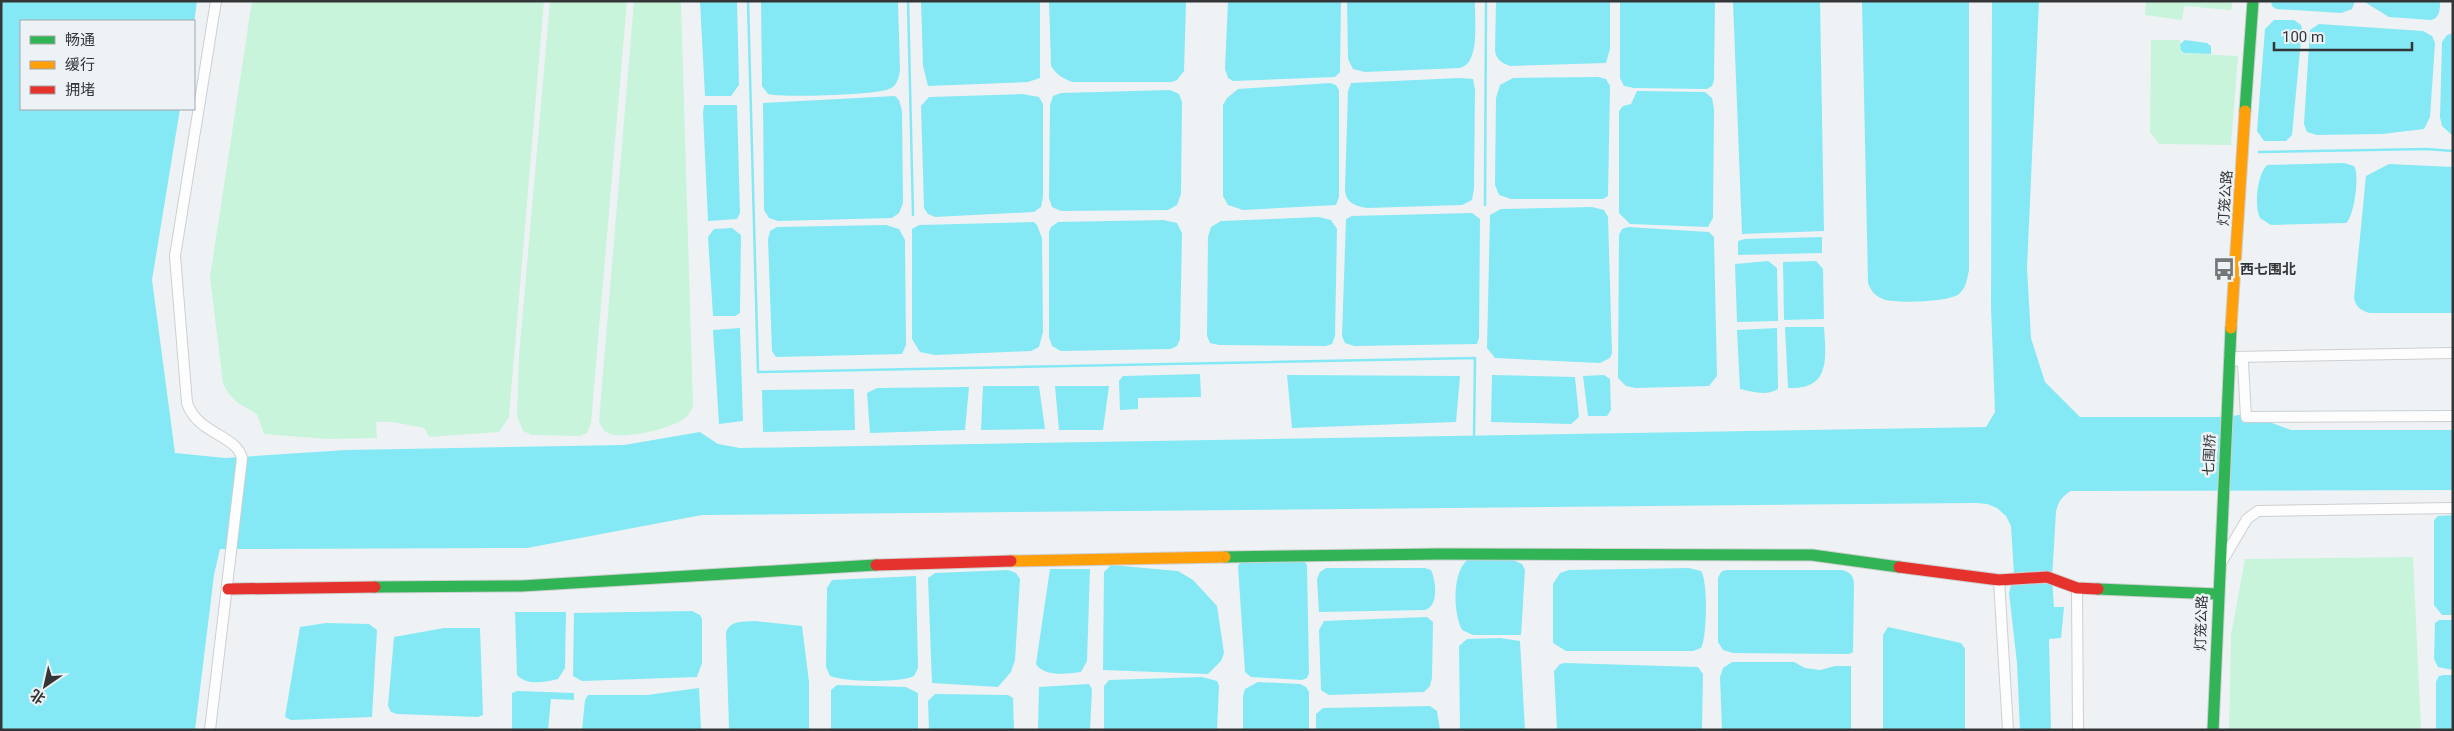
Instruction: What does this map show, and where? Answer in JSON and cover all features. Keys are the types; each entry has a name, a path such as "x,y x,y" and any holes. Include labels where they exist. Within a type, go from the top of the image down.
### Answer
{"street":[{"path":"210,730 242,458 236,446 198,423 190,413 187,402 175,270 216,1"},
{"name":"灯笼公路","path":"2226,396 2253,1"},
{"path":"2229,358 2453,353"},
{"path":"2229,358 2243,363 2246,416 2453,416"},
{"name":"七围桥","path":"2221,516 2226,396"},
{"path":"2219,567 2248,519 2258,511 2453,508"},
{"name":"灯笼公路","path":"2214,730 2221,516"},
{"path":"228,588 521,586 922,562 1439,554 1812,555 1999,580 2047,577 2077,588 2217,594"},
{"path":"1999,580 2008,730"},
{"path":"2077,588 2078,730"}],"green space":[{"path":"252,1 544,1 509,417 499,432 429,437 424,428 393,422 376,422 377,438 326,439 264,434 257,414 238,403 223,384 210,277"},
{"path":"550,1 627,1 591,423 587,433 580,436 532,435 523,431 517,416 519,356"},
{"path":"634,1 681,1 693,407 687,417 678,423 646,432 615,435 606,432 599,421"},
{"path":"2146,1 2233,1 2231,10 2184,6 2182,20 2145,15"},
{"path":"2151,40 2180,40 2181,53 2238,56 2231,145 2159,144 2150,132"},
{"path":"2413,557 2421,730 2229,730 2231,635 2245,559"}],"water":[{"path":"1,1 197,1 195,20 20,20 20,110 180,110 152,280 175,453 225,458 346,450 624,445 700,432 718,444 740,448 1986,427 1995,412 1991,307 1992,1 2039,1 2027,268 2031,338 2045,382 2080,417 2223,417 2248,414 2291,430 2453,430 2453,490 2071,491 2065,495 2058,505 2056,512 2052,578 2054,607 2064,607 2061,638 2049,639 2051,730 2020,730 2017,663 2009,593 2014,574 2011,526 2006,516 1997,508 1987,504 1976,503 702,515 527,548 220,549 214,575 195,730 1,730"},
{"path":"700,1 737,1 739,85 731,96 705,96"},
{"path":"761,1 898,1 900,70 896,84 889,89 866,93 809,96 768,94 762,86"},
{"path":"921,1 1040,1 1040,78 1028,82 928,86 923,66"},
{"path":"1049,1 1186,1 1184,71 1177,80 1172,82 1072,82 1065,79 1051,66"},
{"path":"1228,1 1341,1 1340,72 1335,77 1233,81 1228,78 1225,69"},
{"path":"1347,1 1475,1 1475,39 1471,58 1467,64 1460,68 1365,72 1353,69 1348,59"},
{"path":"1496,1 1610,1 1610,49 1606,63 1510,66 1504,64 1498,59 1495,50"},
{"path":"1620,1 1715,1 1714,80 1712,86 1707,89 1634,88 1624,86 1620,78"},
{"path":"1733,1 1820,1 1824,231 1742,234"},
{"path":"1862,1 1969,1 1969,270 1963,289 1954,297 1922,301 1889,301 1876,295 1868,283"},
{"path":"2271,1 2355,1 2352,9 2341,13 2276,9 2272,6"},
{"path":"2363,1 2440,1 2440,7 2438,15 2431,20 2389,17"},
{"path":"2274,20 2294,20 2301,25 2302,29 2292,135 2286,141 2264,141 2257,131 2265,29"},
{"path":"2319,24 2423,31 2432,36 2435,43 2430,117 2424,129 2382,134 2317,135 2307,132 2304,124 2310,30"},
{"path":"2453,33 2453,136 2442,126 2440,117 2442,42 2447,35"},
{"path":"2185,40 2207,43 2211,46 2211,54 2184,53 2181,51 2180,44"},
{"path":"1598,77 1606,79 1610,86 1608,196 1603,199 1511,199 1499,195 1495,185 1496,98 1500,85 1513,78"},
{"path":"1473,79 1475,90 1474,188 1472,200 1462,205 1367,208 1351,202 1345,193 1345,188 1348,91 1351,83"},
{"path":"1330,83 1336,85 1339,90 1339,197 1336,205 1243,210 1228,205 1223,196 1223,105 1227,98 1238,89"},
{"path":"1170,90 1179,94 1182,102 1181,194 1177,205 1168,210 1061,211 1052,207 1049,198 1050,105 1053,96 1061,93"},
{"path":"1637,91 1705,92 1712,98 1714,109 1713,218 1708,227 1630,224 1619,213 1619,111 1623,106 1631,104"},
{"path":"1022,94 1039,97 1043,104 1043,197 1041,207 1034,212 935,217 928,214 924,208 921,106 929,97"},
{"path":"895,96 899,100 902,111 903,203 899,213 892,218 778,221 769,218 764,210 763,103"},
{"path":"704,105 737,105 740,213 737,219 708,221"},
{"path":"2344,163 2354,166 2356,171 2354,205 2346,223 2271,225 2260,218 2257,206 2259,183 2267,165"},
{"path":"2389,164 2453,167 2453,313 2370,313 2359,308 2356,304 2354,298 2366,176"},
{"path":"1592,207 1604,210 1608,217 1612,353 1610,358 1600,363 1495,358 1487,348 1490,215 1501,209"},
{"path":"1472,213 1480,219 1479,338 1477,344 1354,346 1345,343 1342,336 1346,219 1352,216"},
{"path":"1319,217 1331,220 1337,229 1335,336 1332,344 1326,346 1219,345 1210,343 1207,336 1208,237 1211,227 1221,221"},
{"path":"1163,220 1177,223 1182,233 1180,339 1177,346 1171,349 1061,351 1052,346 1049,337 1049,232 1051,227 1058,222"},
{"path":"1034,222 1042,238 1043,332 1039,347 1031,351 935,355 920,352 912,339 912,229 919,225"},
{"path":"886,225 899,229 905,240 906,345 902,354 776,357 772,351 768,239 770,231 777,227"},
{"path":"1628,227 1709,232 1714,237 1717,376 1709,386 1636,388 1626,386 1618,378 1619,235 1622,229"},
{"path":"732,228 741,235 740,313 735,316 713,316 708,237 714,229"},
{"path":"1822,237 1822,253 1738,255 1738,241 1745,239"},
{"path":"1768,261 1777,268 1778,321 1737,322 1735,264"},
{"path":"1816,261 1823,269 1824,319 1784,320 1783,262"},
{"path":"1785,327 1824,327 1825,360 1823,370 1819,378 1812,384 1788,388"},
{"path":"740,328 743,421 719,424 713,330"},
{"path":"1777,328 1778,389 1764,393 1740,389 1737,330"},
{"path":"1200,374 1201,397 1138,398 1138,409 1120,410 1119,381 1123,376"},
{"path":"1287,375 1460,376 1456,422 1292,428"},
{"path":"1492,375 1575,377 1579,417 1571,424 1491,422"},
{"path":"1604,375 1610,379 1611,410 1607,416 1588,416 1583,376"},
{"path":"983,386 1039,386 1045,429 981,430"},
{"path":"1055,386 1109,386 1103,430 1059,430"},
{"path":"969,387 965,430 870,433 867,393 877,388"},
{"path":"854,389 855,430 763,432 762,390"},
{"path":"2453,515 2453,615 2442,615 2434,605 2434,520 2438,516"},
{"path":"1242,560 1304,561 1307,565 1309,673 1307,678 1302,680 1251,677 1245,672 1238,566"},
{"path":"1467,560 1513,560 1522,564 1525,570 1521,635 1473,635 1462,630 1457,613 1456,584 1462,566"},
{"path":"1111,565 1178,571 1193,580 1217,606 1224,653 1221,661 1208,674 1103,670 1104,572"},
{"path":"1326,568 1425,568 1431,570 1435,586 1433,604 1425,610 1319,612 1317,579 1320,572"},
{"path":"1689,568 1701,571 1705,585 1705,633 1701,648 1693,651 1566,651 1553,643 1553,584 1560,573 1569,570"},
{"path":"1050,569 1090,569 1087,661 1081,672 1050,673 1044,671 1036,664"},
{"path":"1008,570 1016,573 1020,579 1015,660 1011,672 998,687 932,683 928,578 935,573"},
{"path":"1726,570 1842,570 1849,573 1854,583 1853,652 1849,654 1733,653 1723,650 1718,642 1718,578 1721,572"},
{"path":"916,576 918,668 914,676 897,680 872,681 847,680 830,676 826,667 827,588 832,580"},
{"path":"692,611 700,615 702,619 702,663 697,677 582,681 573,676 574,613"},
{"path":"515,612 566,612 565,668 558,679 531,682 517,675"},
{"path":"1427,617 1433,622 1432,678 1430,686 1424,692 1329,695 1321,690 1319,630 1324,621"},
{"path":"2439,620 2453,620 2453,670 2438,667 2434,659 2435,623"},
{"path":"755,621 802,626 809,682 809,730 729,730 726,632 731,625"},
{"path":"326,623 369,624 377,630 372,717 291,720 285,717 300,627"},
{"path":"1888,627 1961,643 1965,649 1965,730 1883,730 1883,635"},
{"path":"444,628 480,628 483,715 478,717 397,714 391,712 388,706 394,637"},
{"path":"1500,638 1520,641 1525,730 1460,730 1459,646 1467,639"},
{"path":"1732,662 1794,662 1805,668 1820,670 1835,666 1851,666 1851,730 1722,730 1720,677 1723,668"},
{"path":"1560,664 1698,667 1703,674 1702,730 1557,730 1554,671"},
{"path":"2453,675 2453,730 2436,730 2436,682 2439,676"},
{"path":"1202,677 1217,681 1219,686 1217,730 1104,730 1104,686 1109,680"},
{"path":"1258,682 1300,684 1306,687 1309,692 1309,730 1243,730 1243,696 1245,689"},
{"path":"1089,684 1092,689 1090,730 1038,730 1039,687"},
{"path":"837,685 906,687 918,693 918,730 831,730 831,690"},
{"path":"699,688 701,730 582,730 585,700 588,695 647,695"},
{"path":"517,691 574,693 574,700 551,699 548,730 512,730 512,693"},
{"path":"935,694 1008,695 1013,698 1014,730 929,730 928,701"},
{"path":"1430,706 1437,711 1440,730 1316,730 1316,714 1323,708"}],"waterway":[{"path":"748,1 758,372 1475,358 1474,439"},
{"path":"908,1 913,215"},
{"path":"1485,205 1486,1"},
{"path":"2259,152 2426,149 2453,151"}],"traffic: fast":[{"path":"2245,111 2253,1"},
{"path":"2213,730 2231,328"},
{"path":"1225,557 1439,554 1812,555 1899,567"},
{"path":"375,587 521,586 876,565"},
{"path":"2098,589 2217,594"}],"traffic: slow":[{"path":"2231,328 2245,111"},
{"path":"1011,561 1225,557"}],"traffic: jam":[{"path":"876,565 1011,561"},
{"path":"1899,567 1999,580 2047,577 2077,588 2098,589"},
{"path":"228,589 375,587"}],"place":[{"name":"西七围北","path":"2224,269"}]}
